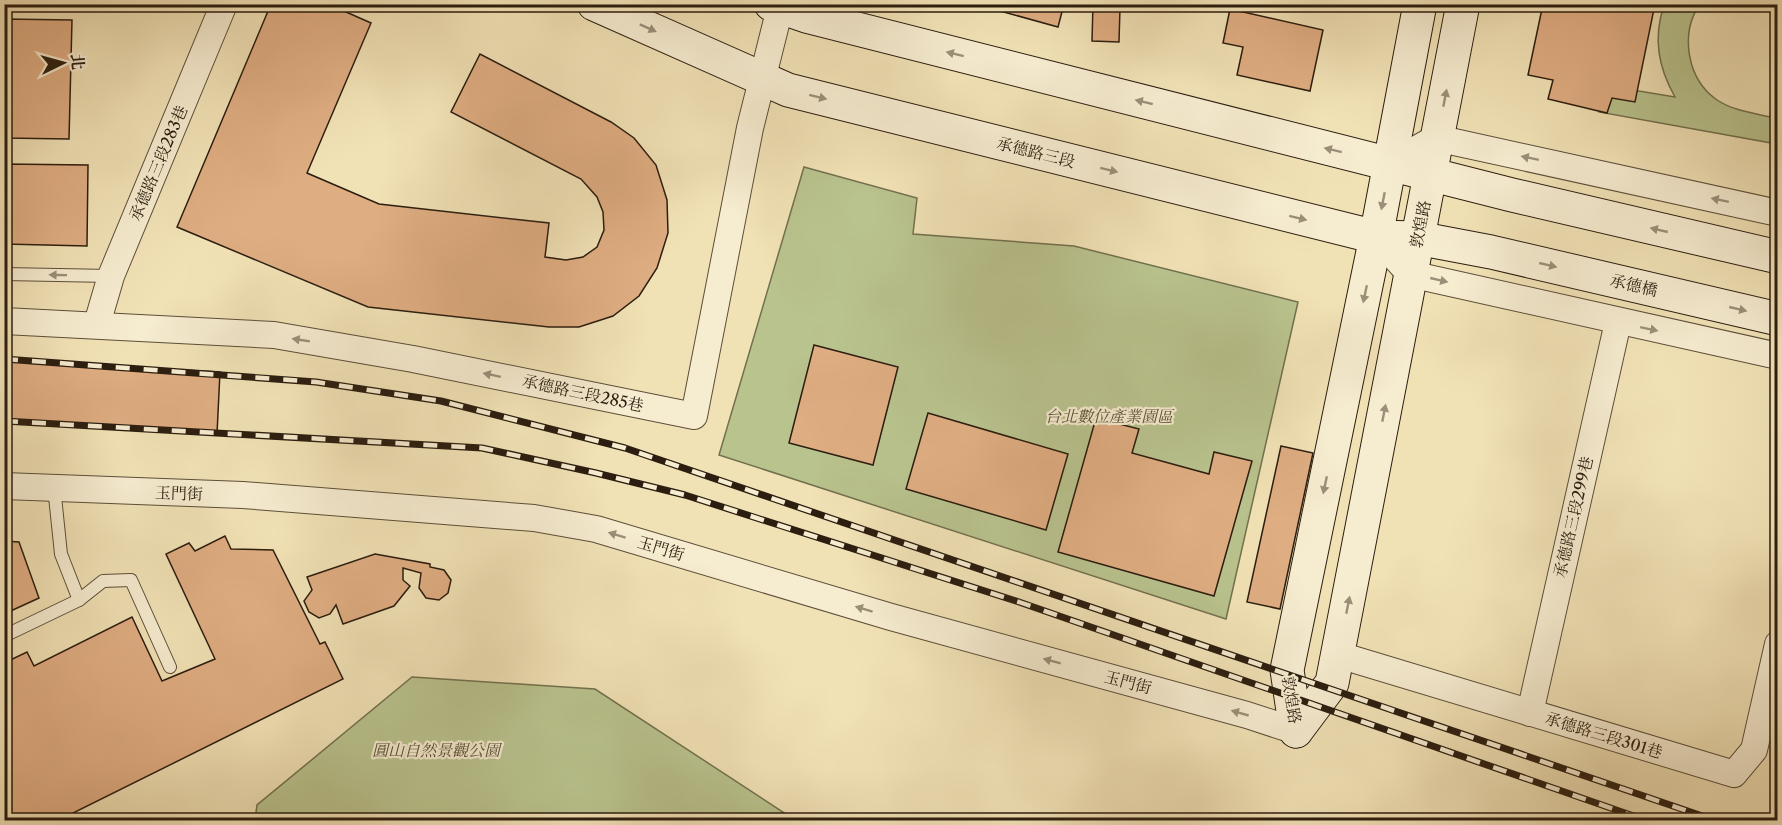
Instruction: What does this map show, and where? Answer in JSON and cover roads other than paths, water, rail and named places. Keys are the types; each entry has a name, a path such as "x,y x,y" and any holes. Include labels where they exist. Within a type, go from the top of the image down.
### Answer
{"main road":[{"name":"承德路三段","path":"594,4 788,90 1376,237 1417,238 1491,252"},
{"name":"敦煌路","path":"1296,731 1287,670 1376,237 1420,4"},
{"name":"敦煌路","path":"1296,731 1332,683 1339,654 1463,4"},
{"path":"778,6 1512,195 1778,257"},
{"name":"承德橋","path":"1491,252 1778,319"}],"street":[{"name":"承德路三段283巷","path":"97,324 111,276 224,4"},
{"name":"承德路三段285巷","path":"4,321 97,324 125,328 274,335 413,358 694,416 750,128 772,45 778,6"},
{"path":"1390,164 1436,138 1778,213"},
{"path":"1376,237 1410,274 1778,356"},
{"name":"承德路三段299巷","path":"1530,712 1618,322"},
{"name":"玉門街","path":"4,486 243,495 534,518 596,529 891,617 1247,715 1296,731"},
{"name":"承德路三段301巷","path":"1339,654 1734,774 1754,750 1778,644"}],"lane":[{"path":"4,274 111,276"},
{"path":"54,487 61,554 79,600"},
{"path":"4,636 79,600 103,581 131,580 170,667"}],"railway":[{"path":"4,359 316,382 441,401 625,448 1714,820"},
{"path":"4,421 482,448 596,473 685,495 1019,602 1645,820"}],"park label":[{"name":"台北數位產業園區","path":"1109,416"},
{"name":"圓山自然景觀公園","path":"436,750"}]}
